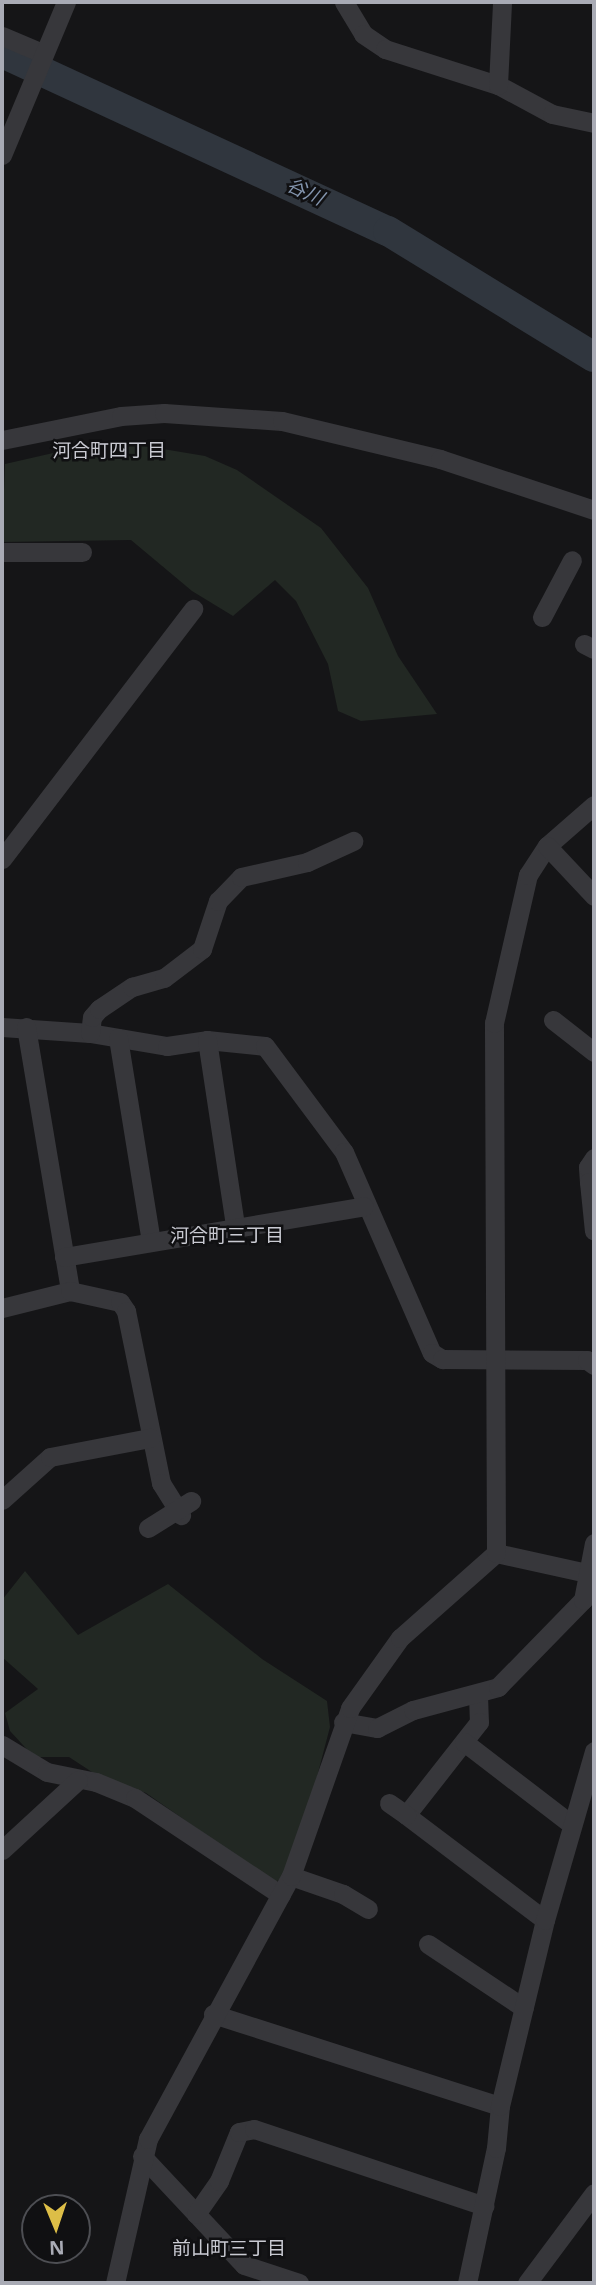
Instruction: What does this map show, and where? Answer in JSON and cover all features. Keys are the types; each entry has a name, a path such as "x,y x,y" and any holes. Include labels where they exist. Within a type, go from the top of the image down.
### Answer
{"street":[{"path":"2,155 38,63 66,2"},
{"path":"344,2 363,34 385,49 499,85 552,114 594,123"},
{"path":"499,85 502,2"},
{"path":"2,36 38,63"},
{"path":"2,440 121,416 164,413 282,421 440,459 594,510"},
{"path":"2,552 82,552"},
{"path":"542,617 551,592 572,560"},
{"path":"2,859 193,610"},
{"path":"115,2283 142,2156 213,2014 291,1876 343,1722 400,1638 496,1553 494,1023 528,874 547,846 594,805"},
{"path":"90,1033 92,1017 99,1009 132,987 164,978 202,949 218,901 241,877 307,862 353,841"},
{"path":"547,846 594,896"},
{"path":"553,1020 594,1052"},
{"path":"2,1027 90,1033 167,1046 207,1040 253,1044 274,1052 344,1152 364,1206 432,1353 442,1359 587,1360 594,1365"},
{"path":"26,1027 70,1291"},
{"path":"118,1038 151,1241"},
{"path":"207,1040 235,1226"},
{"path":"594,1158 588,1167 592,1184 594,1231"},
{"path":"64,1257 364,1206"},
{"path":"2,1308 70,1291 114,1298 126,1311 149,1438 162,1483 183,1508 148,1528"},
{"path":"2,1500 50,1457 149,1438"},
{"path":"343,1722 377,1728 413,1710 478,1695 498,1687 583,1600 594,1543"},
{"path":"496,1553 587,1573"},
{"path":"406,1815 480,1722 478,1695"},
{"path":"464,1742 572,1825"},
{"path":"2,1745 28,1765 78,1780 96,1782 135,1798 281,1895"},
{"path":"467,2283 484,2206 500,2106 545,1920 594,1751"},
{"path":"2,1850 78,1780"},
{"path":"389,1803 545,1920"},
{"path":"291,1876 343,1894 368,1909"},
{"path":"428,1944 524,2008"},
{"path":"213,2014 500,2106"},
{"path":"196,2214 219,2180 239,2132 254,2129 484,2206"},
{"path":"142,2156 244,2265 299,2283"},
{"path":"527,2283 594,2193"}],"shaded area":[{"path":"139,445 205,456 237,470 321,528 368,588 398,656 437,714 361,721 338,711 328,664 296,601 275,580 233,616 192,591 131,540 2,542 5,464 62,451"},
{"path":"25,1571 78,1635 168,1584 262,1659 327,1701 330,1727 291,1876 274,1882 146,1793 95,1774 69,1757 34,1757 10,1731 5,1713 38,1689 2,1657 2,1600"}],"waterway":[{"name":"谷川","path":"2,53 388,231 594,357"}],"district":[{"name":"河合町四丁目","path":"109,451"},
{"name":"河合町三丁目","path":"227,1236"},
{"name":"前山町三丁目","path":"229,2249"}]}
